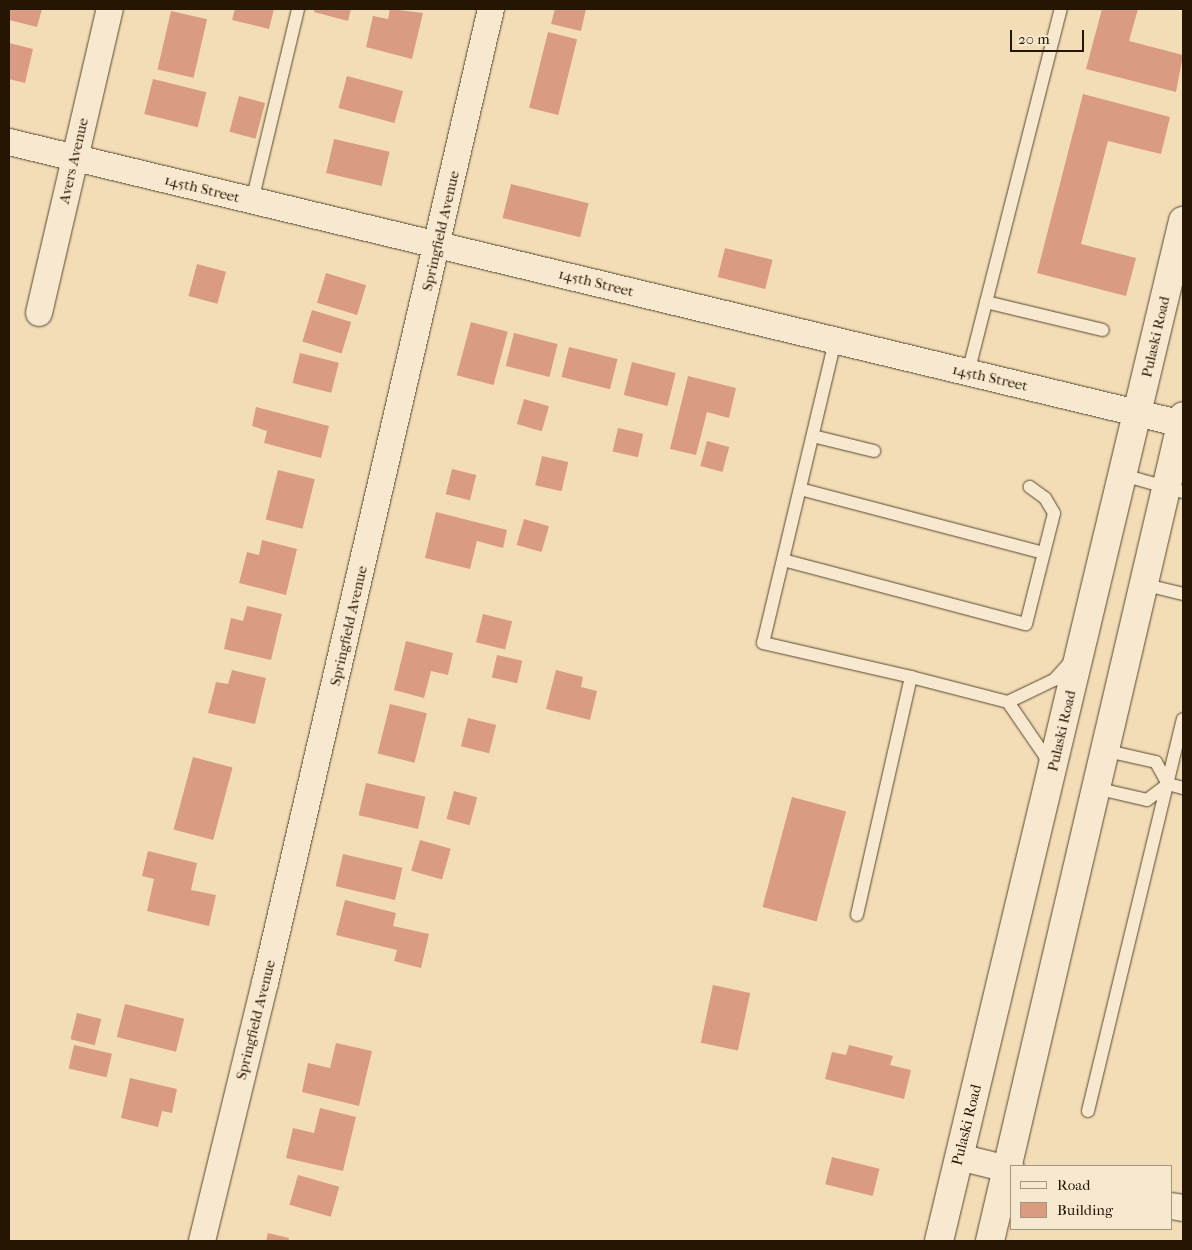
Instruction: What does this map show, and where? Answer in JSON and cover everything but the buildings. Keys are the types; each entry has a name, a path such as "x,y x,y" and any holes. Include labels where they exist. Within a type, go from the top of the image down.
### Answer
{"main road":[{"name":"Pulaski Road","path":"939,1241 1183,221"},
{"path":"990,1241 1009,1169 1142,584 1175,490 1183,421"}],"street":[{"name":"Avers Avenue","path":"39,313 110,9"},
{"name":"Springfield Avenue","path":"202,1241 265,983 438,245 491,9"},
{"name":"145th Street","path":"9,142 968,373 1138,413 1183,421"},
{"path":"960,1157 1009,1169"}],"lane":[{"path":"252,201 298,9"},
{"path":"968,373 1060,9"},
{"path":"986,302 1104,330"},
{"path":"835,341 763,643 911,677 1008,702 1054,680 1082,649"},
{"path":"813,436 874,451"},
{"path":"1123,475 1175,490"},
{"path":"783,560 1026,624 1054,513 1045,498 1030,487"},
{"path":"800,489 1044,553"},
{"path":"1142,584 1183,594"},
{"path":"858,914 911,677"},
{"path":"1008,702 1045,756 1050,780"},
{"path":"1088,1111 1183,718"},
{"path":"1103,750 1156,762 1168,784 1183,788"},
{"path":"1095,788 1147,800 1168,784"}]}
